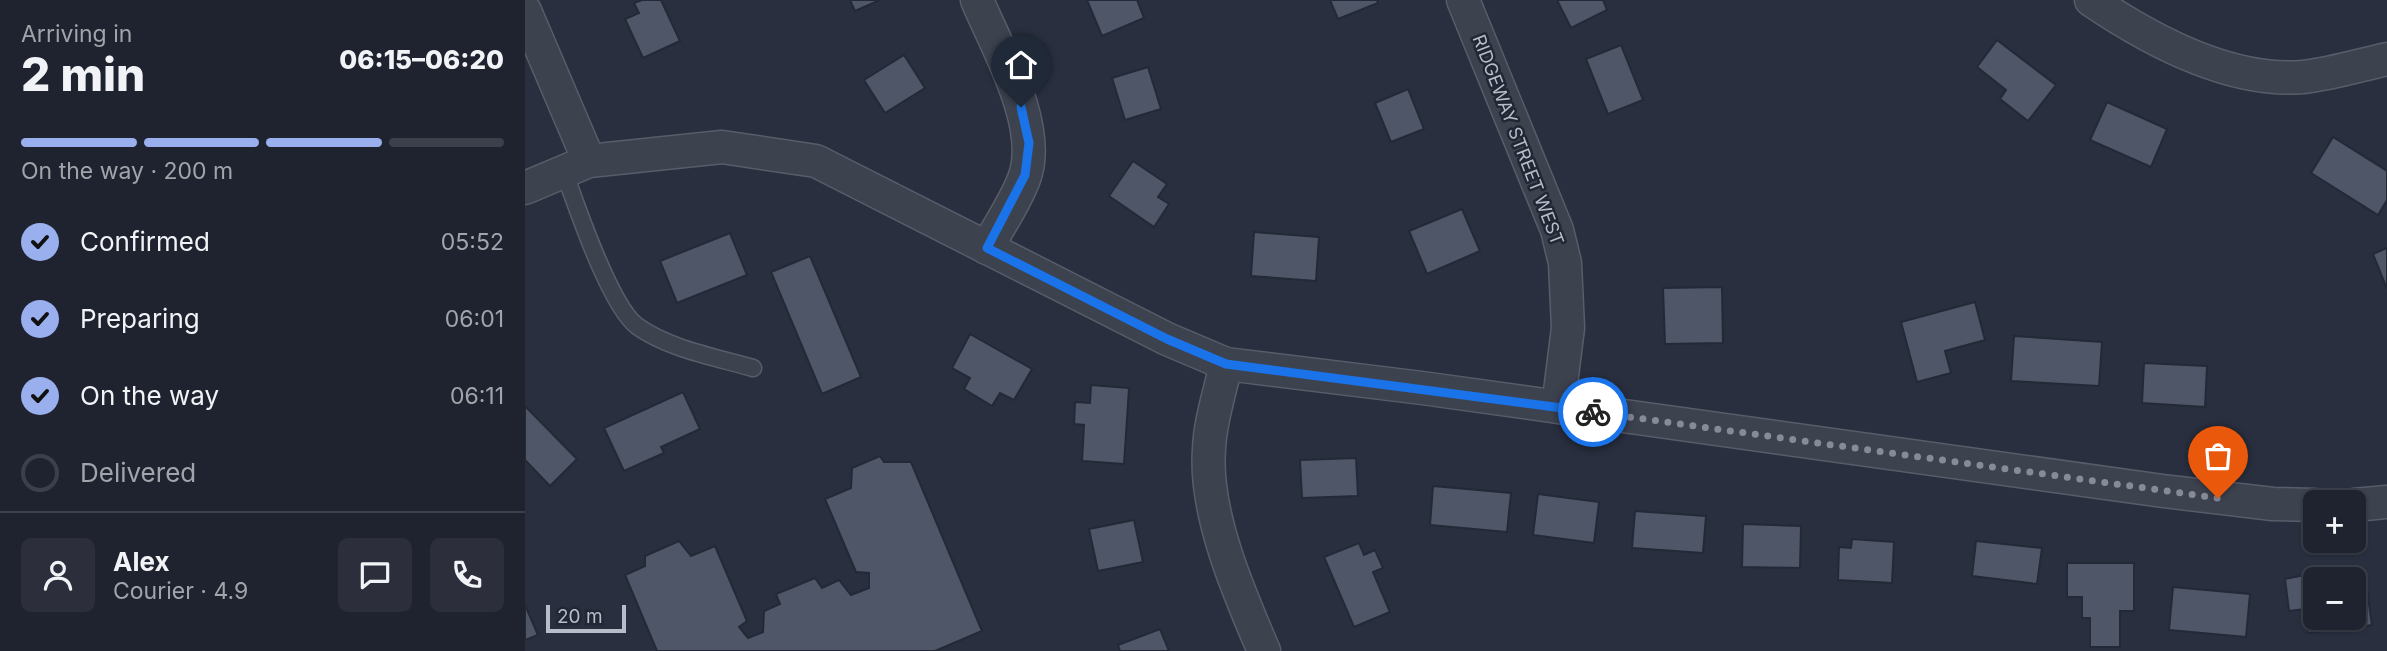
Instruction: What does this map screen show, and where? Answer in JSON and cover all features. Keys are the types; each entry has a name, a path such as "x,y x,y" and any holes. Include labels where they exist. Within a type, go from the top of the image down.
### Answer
{"street":[{"path":"977,0 1021,107 1029,143 1025,175 987,248"},
{"name":"RIDGEWAY STREET WEST","path":"1463,0 1557,230 1565,263 1568,328 1558,407"},
{"path":"2091,0 2143,34 2250,76 2304,77 2387,59"},
{"path":"525,11 577,166"},
{"path":"525,188 577,166 722,147 816,161 1167,339 1226,364 2163,491 2273,504 2303,505"},
{"path":"1226,364 1208,449 1214,510 1239,591 1264,651"},
{"path":"2366,504 2387,502"}],"lane":[{"path":"577,166 577,210 611,290 635,324 661,340 753,368"}],"building":[{"path":"661,0 680,41 643,58 625,19 639,13 634,3"},
{"path":"850,0 880,0 855,11"},
{"path":"1087,0 1137,0 1144,18 1102,36"},
{"path":"1330,0 1377,0 1378,3 1338,19"},
{"path":"1557,0 1603,0 1607,10 1571,28"},
{"path":"1997,40 2056,85 2028,121 2000,99 2006,90 1977,67"},
{"path":"1621,45 1643,100 1608,114 1586,59"},
{"path":"904,55 925,88 885,113 864,80"},
{"path":"1148,67 1161,109 1125,120 1112,78"},
{"path":"1408,89 1424,129 1391,142 1375,103"},
{"path":"2107,102 2167,129 2151,167 2090,140"},
{"path":"2333,137 2387,171 2387,200 2378,215 2311,173"},
{"path":"1133,161 1167,184 1158,197 1169,204 1154,227 1109,196"},
{"path":"1462,209 1480,251 1427,274 1409,231"},
{"path":"1254,232 1319,237 1316,281 1251,276"},
{"path":"730,233 747,275 677,303 660,261"},
{"path":"2387,248 2387,289 2373,254"},
{"path":"810,256 861,377 822,394 771,272"},
{"path":"1722,287 1723,343 1665,344 1663,288"},
{"path":"1975,302 1985,340 1945,351 1951,373 1917,382 1901,322"},
{"path":"970,334 1032,369 1014,400 1000,393 992,406 964,389 970,378 952,368"},
{"path":"2014,336 2102,342 2099,386 2011,381"},
{"path":"2144,363 2207,366 2205,407 2142,403"},
{"path":"1091,385 1129,388 1124,464 1082,461 1084,425 1074,424 1075,402 1090,403"},
{"path":"683,392 700,429 661,447 664,453 624,471 604,428"},
{"path":"525,406 577,459 550,486 525,460"},
{"path":"880,456 884,462 911,462 982,631 935,651 657,651 625,575 645,566 645,556 679,541 691,556 715,546 747,621 739,627 748,638 763,632 764,611 780,604 776,594 815,578 822,588 839,580 851,595 869,588 869,573 856,572 825,499 851,488 852,468"},
{"path":"1356,458 1358,496 1302,498 1300,460"},
{"path":"1433,486 1511,493 1507,532 1430,525"},
{"path":"1538,494 1599,502 1594,543 1533,535"},
{"path":"1635,511 1706,516 1703,553 1632,548"},
{"path":"1134,520 1143,562 1098,571 1089,529"},
{"path":"1743,524 1801,526 1800,568 1742,567"},
{"path":"1852,539 1894,542 1892,583 1838,580 1839,547 1851,548"},
{"path":"1976,541 2042,548 2037,584 1972,576"},
{"path":"1359,543 1364,555 1375,550 1383,568 1373,572 1390,612 1354,627 1324,557"},
{"path":"2067,563 2134,563 2134,611 2120,611 2120,647 2090,647 2090,618 2082,618 2082,597 2067,597"},
{"path":"2303,575 2303,609 2289,611 2285,579"},
{"path":"2366,583 2372,625 2366,626"},
{"path":"2173,587 2250,594 2246,637 2169,630"},
{"path":"525,605 538,635 525,640"},
{"path":"1160,629 1169,651 1120,651 1118,645"},
{"path":"2308,630 2332,630 2308,633"}],"way so far":[{"path":"1593,412 2218,498"}],"route":[{"path":"1021,107 1029,143 1025,175 987,248 1167,339 1226,364 1593,412"}]}
